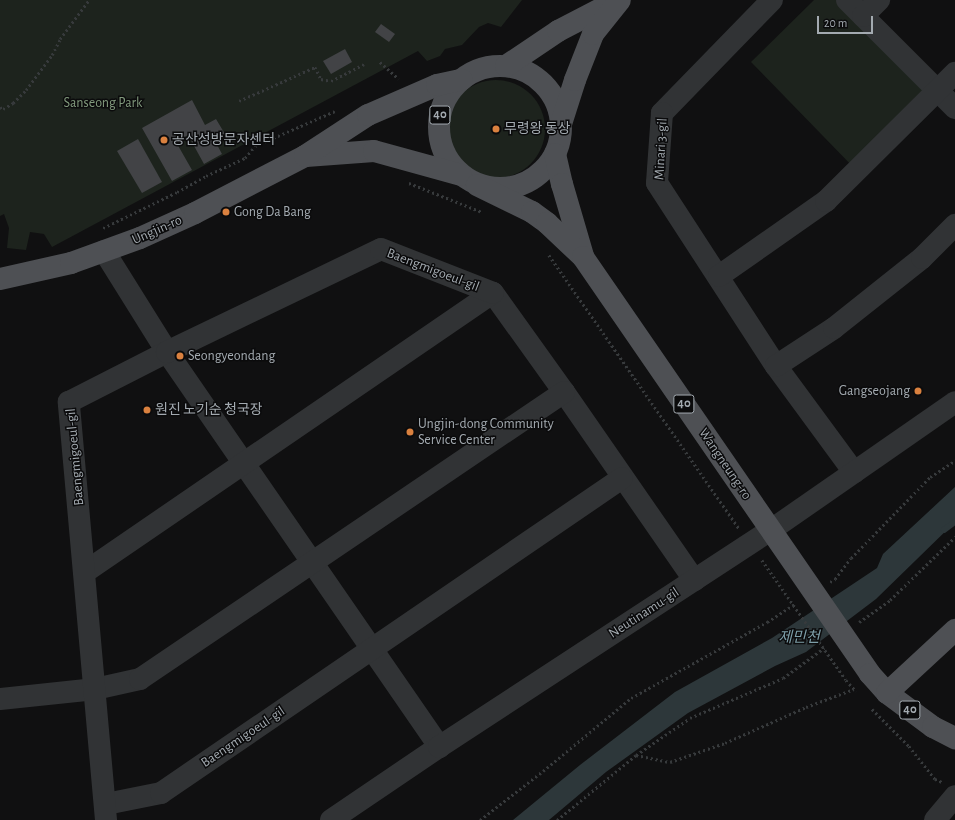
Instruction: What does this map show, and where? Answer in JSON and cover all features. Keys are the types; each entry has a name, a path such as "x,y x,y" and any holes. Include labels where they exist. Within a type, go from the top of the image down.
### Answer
{"main road":[{"path":"506,66 558,31 619,0"},
{"path":"561,124 575,80 593,34 619,0"},
{"name":"40","path":"304,156 374,151 469,180 497,189 514,187 531,180 541,173 556,154 560,139 561,124 558,107 550,92 538,79 523,70 506,66 490,66 475,71 461,80 449,93 444,102 438,126 440,144 449,161 469,180 532,212 547,223 583,257"},
{"name":"40","path":"304,156 368,115 413,94 437,85 461,80"},
{"name":"40","path":"556,154 562,184 583,257"},
{"name":"Ungjin-ro","path":"0,279 71,263 140,238 195,213 304,156"},
{"name":"Wangneung-ro","path":"583,257 870,674 887,692"},
{"path":"887,692 955,630"},
{"name":"40","path":"887,692 933,727 955,738"}],"street":[{"name":"Minari 3-gil","path":"772,0 662,113 657,183 719,276 776,366 854,472"},
{"path":"847,0 955,108"},
{"path":"863,16 879,0"},
{"path":"719,276 826,202 955,73"},
{"path":"776,366 834,328 922,258 955,225"},
{"name":"Baengmigoeul-gil","path":"493,293 381,249 167,352 69,402 106,812 161,793 622,478"},
{"path":"104,251 167,352 439,747"},
{"path":"493,293 564,392 622,478 694,580"},
{"name":"Baengmigoeul-gil","path":"85,572 493,293"},
{"path":"0,699 95,690 140,679 564,392"},
{"name":"Neutinamu-gil","path":"331,820 439,747 770,530 955,402"},
{"path":"935,820 952,790"}],"path":[{"path":"0,107 3,109 13,103 26,90 52,55 60,39 89,0"},
{"path":"380,62 413,94"},
{"path":"239,101 315,67 321,79 331,81 364,64"},
{"path":"829,583 835,579 851,558 930,477 955,461"},
{"path":"853,627 890,600 955,537"},
{"path":"788,597 830,658 859,695"},
{"path":"480,820 543,771 631,698 798,603"},
{"path":"556,820 636,755 690,718 783,678 828,644"},
{"path":"636,755 670,762 725,743 806,707 854,689"},
{"path":"869,706 909,746 935,779 952,790"}],"green space":[{"name":"Sanseong Park","path":"0,0 522,0 501,27 488,23 479,27 462,45 445,49 440,56 427,61 418,51 52,247 44,234 30,232 26,250 7,248 9,228 4,214 0,216"},
{"path":"814,0 837,0 931,97 857,171 751,62"},
{"path":"496,80 515,84 531,94 541,110 545,129 541,148 531,164 515,174 496,178 477,174 461,164 451,148 447,129 451,110 461,94 477,84"}],"water":[{"name":"제민천","path":"955,487 955,522 876,599 806,652 775,666 688,713 606,772 549,820 513,820 580,765 675,692 772,638 877,568 883,554"}],"building":[{"path":"381,24 395,34 389,42 375,32"},
{"path":"345,49 352,62 331,74 323,61"},
{"name":"공산성방문자센터","path":"192,100 205,125 216,119 225,134 214,139 222,154 204,164 188,135 176,142 192,170 172,181 142,128"},
{"path":"138,139 162,182 142,193 117,151"}],"waterway":[{"name":"제민천","path":"944,530 955,522"}],"place":[{"name":"무령왕 동상","path":"496,129"},
{"name":"공산성방문자센터","path":"164,140"},
{"name":"Gong Da Bang","path":"226,212"},
{"name":"Seongyeondang","path":"180,356"},
{"name":"Gangseojang","path":"918,391"},
{"name":"원진 노기순 청국장","path":"147,410"},
{"name":"Ungjin-dong Community Service Center","path":"410,432"}]}
